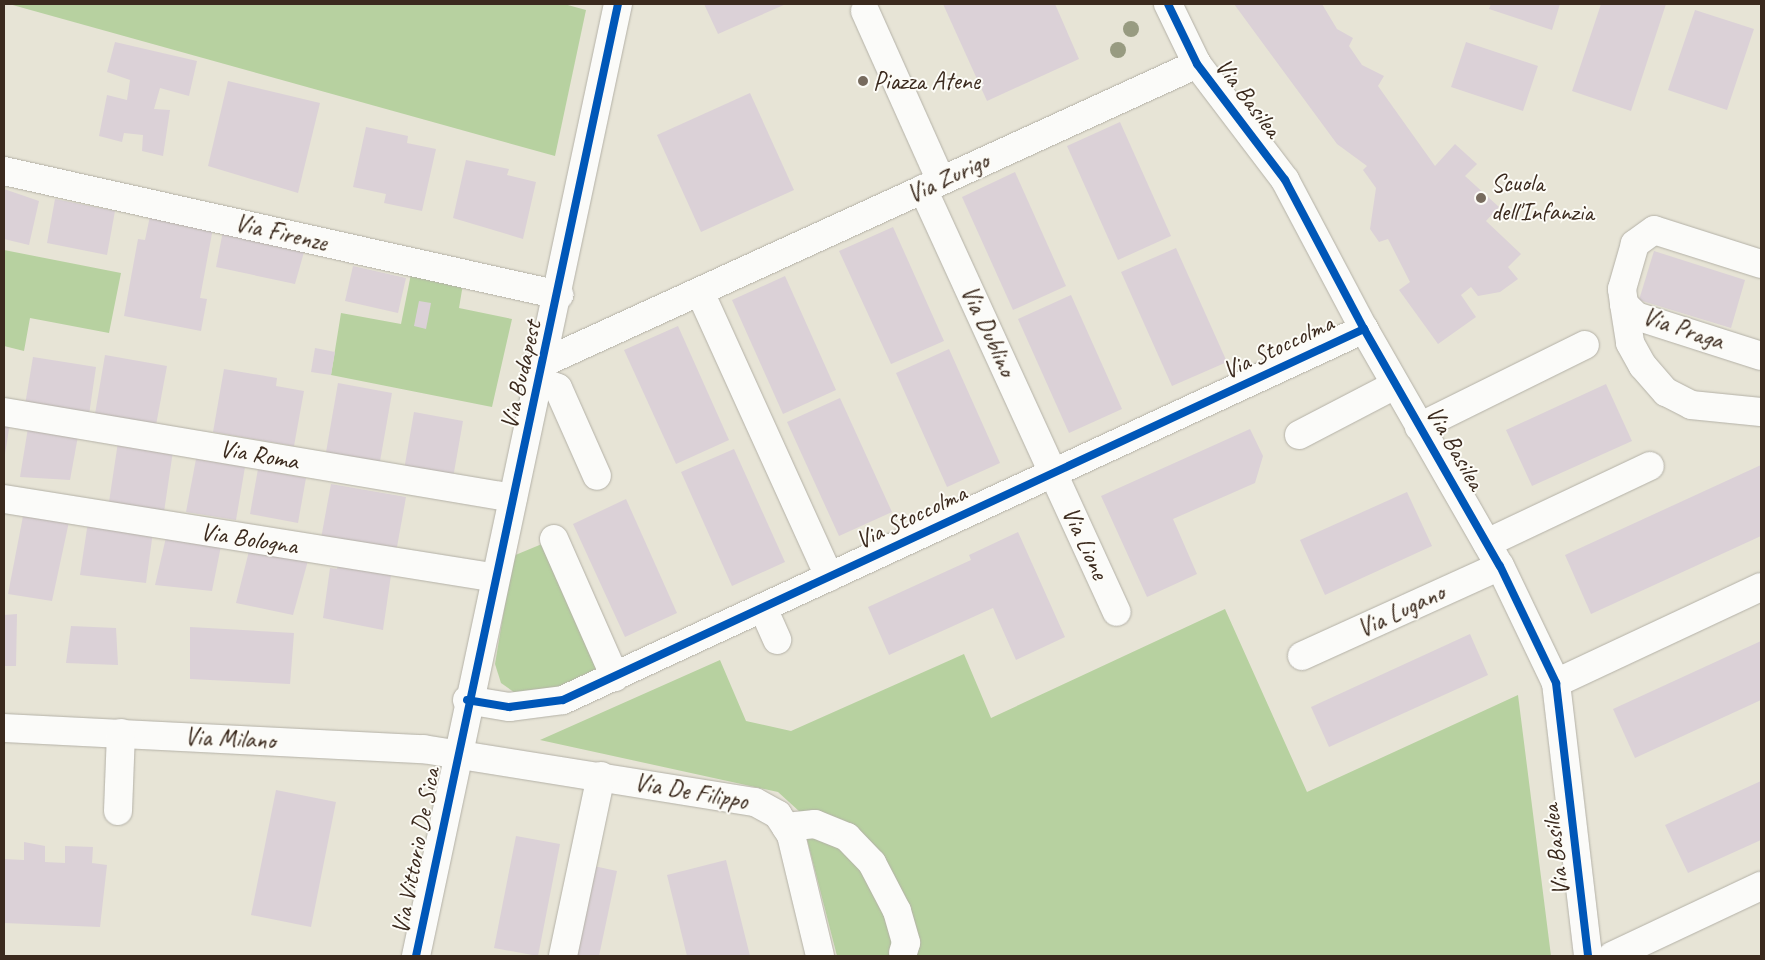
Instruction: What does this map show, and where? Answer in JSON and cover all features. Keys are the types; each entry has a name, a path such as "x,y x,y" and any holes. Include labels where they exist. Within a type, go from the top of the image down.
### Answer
{"street":[{"name":"Via Budapest","path":"456,753 559,295 618,4"},
{"name":"Via Basilea","path":"1168,4 1197,64 1285,180 1395,385 1494,555 1556,682 1588,956"},
{"path":"865,12 932,185"},
{"name":"Via Zurigo","path":"542,372 700,292 1197,64"},
{"name":"Via Firenze","path":"4,171 559,295"},
{"name":"Via Dublino","path":"932,185 1053,474"},
{"name":"Via Praga","path":"1761,264 1654,230 1635,244 1622,289 1624,304 1636,316 1761,356"},
{"path":"700,292 829,577"},
{"path":"1624,304 1630,344 1643,366 1666,392 1691,405 1761,412"},
{"name":"Via Stoccolma","path":"467,700 509,707 550,705 615,677 1364,329"},
{"path":"1419,427 1585,345"},
{"path":"542,372 558,388 597,476"},
{"path":"1299,435 1395,385"},
{"name":"Via Roma","path":"4,412 513,498"},
{"name":"Via Lugano","path":"1302,656 1494,555 1650,466"},
{"name":"Via Lione","path":"1053,474 1116,612"},
{"name":"Via Bologna","path":"4,500 495,578"},
{"path":"554,538 615,677"},
{"path":"1556,682 1761,587"},
{"path":"763,608 777,640"},
{"name":"Via Milano","path":"4,728 456,753"},
{"path":"118,811 121,733"},
{"name":"Via De Filippo","path":"456,753 754,802 778,815 786,827"},
{"name":"Via Vittorio De Sica","path":"416,956 456,753"},
{"path":"564,956 601,776"},
{"path":"820,956 786,827 815,824 847,836 872,863 897,911 906,943 903,953"},
{"path":"1612,956 1761,886"}],"green space":[{"path":"9,4 564,4 586,10 555,156"},
{"path":"4,250 121,273 109,333 30,318 24,351 4,346"},
{"path":"411,274 463,284 459,308 512,319 492,407 331,375 341,313 401,324"},
{"path":"554,539 609,663 545,693 518,695 501,683 495,664 513,556"},
{"path":"1225,609 1307,792 1518,695 1551,956 837,956 800,812 778,792 540,740 720,660 746,721 791,731 964,654 991,718"}],"building":[{"path":"704,4 786,4 718,34"},
{"path":"943,4 1055,4 1079,59 987,101"},
{"path":"1234,4 1322,4 1337,29 1353,38 1349,46 1362,65 1384,76 1378,86 1435,166 1455,144 1477,164 1465,176 1499,207 1486,221 1521,254 1508,267 1518,279 1500,292 1478,296 1471,287 1461,295 1476,317 1438,344 1399,290 1410,282 1388,239 1379,242 1370,229 1376,188 1363,170 1367,166 1337,144"},
{"path":"1491,4 1560,4 1552,30 1489,9"},
{"path":"1601,4 1666,4 1631,111 1572,91"},
{"path":"1695,10 1754,29 1727,110 1668,90"},
{"path":"115,42 197,61 189,96 160,88 154,109 170,110 163,156 142,151 143,135 124,133 122,142 99,136 107,95 127,100 130,80 107,72"},
{"path":"1466,42 1538,66 1523,111 1451,87"},
{"path":"228,81 320,103 298,193 208,166"},
{"path":"750,93 794,190 701,232 657,135"},
{"path":"1120,122 1171,236 1118,260 1067,146"},
{"path":"366,127 408,136 407,143 436,149 422,211 384,203 386,194 353,187"},
{"path":"466,160 509,169 507,175 536,182 523,239 453,218"},
{"path":"1015,172 1066,286 1013,310 962,197"},
{"path":"4,189 39,201 29,245 4,239"},
{"path":"55,199 115,211 107,255 47,243"},
{"path":"150,216 213,228 200,298 207,299 201,331 124,316 138,239 145,240"},
{"path":"224,226 306,245 295,284 216,267"},
{"path":"893,227 944,341 891,364 839,251"},
{"path":"1176,248 1227,362 1172,386 1121,272"},
{"path":"1654,251 1745,280 1731,328 1639,300"},
{"path":"353,266 406,278 398,313 345,301"},
{"path":"785,276 836,390 783,414 732,300"},
{"path":"1071,295 1122,409 1069,433 1018,319"},
{"path":"419,301 431,303 426,329 414,326"},
{"path":"678,326 729,440 676,464 624,350"},
{"path":"315,348 335,352 331,375 311,372"},
{"path":"949,349 1000,463 947,487 896,373"},
{"path":"105,355 167,366 156,425 95,414"},
{"path":"33,357 96,367 89,415 25,405"},
{"path":"224,369 277,378 276,386 304,391 294,446 213,432"},
{"path":"338,383 392,393 379,467 325,458"},
{"path":"1606,384 1632,441 1532,486 1506,430"},
{"path":"840,398 892,512 839,536 787,422"},
{"path":"414,412 463,421 453,478 404,470"},
{"path":"4,422 10,423 5,454 4,454"},
{"path":"28,428 78,436 70,480 20,477"},
{"path":"1250,429 1263,456 1255,483 1173,519 1197,574 1147,597 1101,496"},
{"path":"118,442 173,451 164,512 109,502"},
{"path":"734,449 785,562 732,586 681,472"},
{"path":"196,459 245,467 236,520 186,512"},
{"path":"1761,465 1761,536 1591,614 1565,555"},
{"path":"258,469 306,478 298,523 250,514"},
{"path":"331,484 406,497 395,558 320,544"},
{"path":"1407,492 1432,546 1325,595 1300,540"},
{"path":"626,499 677,613 625,637 573,524"},
{"path":"24,511 70,517 52,601 8,594"},
{"path":"88,522 153,532 146,583 80,575"},
{"path":"1018,532 1065,637 1016,660 993,608 889,655 868,607 971,560 969,555"},
{"path":"167,533 222,541 212,591 155,585"},
{"path":"250,547 309,557 293,615 236,603"},
{"path":"338,564 391,575 383,630 323,618 330,568 337,569"},
{"path":"17,614 16,666 4,666 4,615"},
{"path":"71,626 116,628 118,665 66,663"},
{"path":"190,627 294,633 290,684 190,679"},
{"path":"1470,634 1488,675 1329,747 1311,707"},
{"path":"1761,641 1761,700 1635,758 1613,709"},
{"path":"1761,781 1761,840 1688,873 1665,825"},
{"path":"276,790 336,802 311,927 251,915"},
{"path":"516,836 560,844 538,956 494,948"},
{"path":"24,842 45,846 45,862 65,863 65,846 93,847 92,863 107,865 100,927 4,923 4,859 24,860"},
{"path":"726,860 750,956 687,956 667,875"},
{"path":"589,865 617,871 599,956 571,956"}],"cycle path":[{"path":"416,956 618,4"},
{"path":"1168,4 1197,64 1285,180 1364,329 1500,566 1556,683 1588,956"},
{"path":"467,700 509,707 563,700 1364,329"}],"place":[{"name":"Piazza Atene","path":"863,81"},
{"name":"Scuola dell'Infanzia","path":"1481,198"}]}
